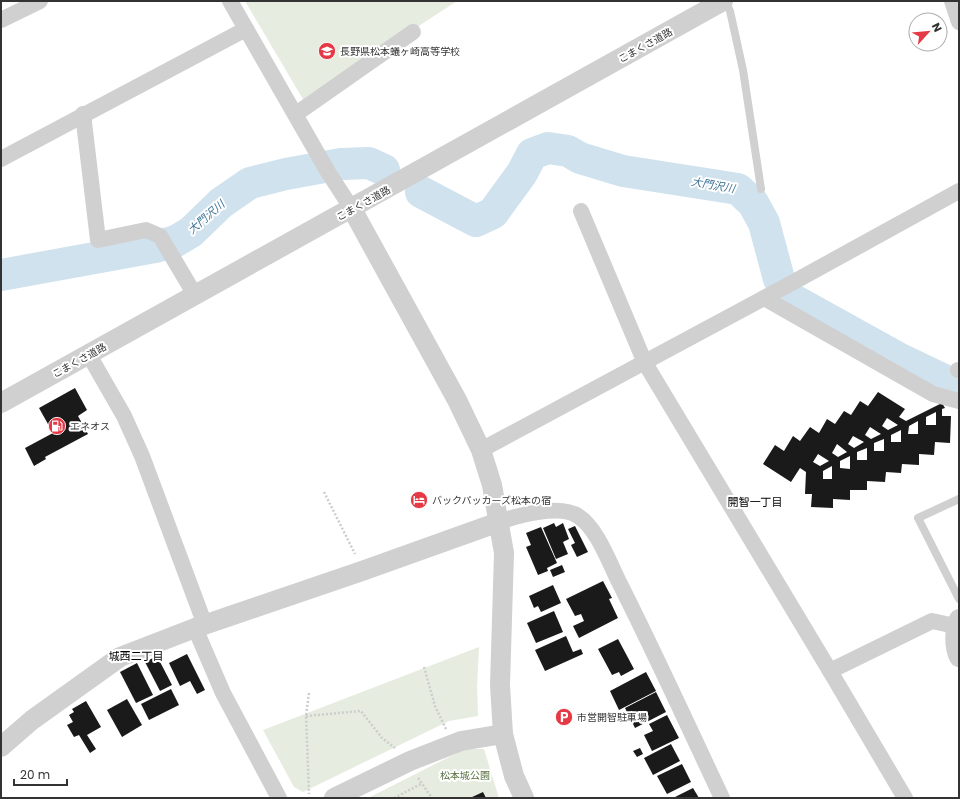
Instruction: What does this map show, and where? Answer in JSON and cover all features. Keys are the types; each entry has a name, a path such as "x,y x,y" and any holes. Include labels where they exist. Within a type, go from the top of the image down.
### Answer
{"street":[{"path":"1,20 40,1"},
{"path":"230,1 328,172 352,209 457,400 481,450 492,485 504,553 500,685 503,734 514,776 524,798"},
{"name":"こまくさ道路","path":"1,403 724,1"},
{"path":"952,1 959,22"},
{"path":"1,159 83,114 246,29"},
{"path":"296,114 414,32"},
{"path":"83,114 98,240 146,230 160,236 194,295"},
{"path":"481,450 770,295 959,190"},
{"path":"580,211 644,363 905,798"},
{"path":"770,295 933,394 959,401"},
{"path":"89,355 124,416 142,456 223,693 279,798"},
{"path":"1,748 32,720 120,657 200,627 514,517 564,510 578,516 591,528 633,609 722,798"},
{"path":"830,671 932,621 957,622 957,652 959,657"},
{"path":"334,798 410,761 462,741 503,734"}],"lane":[{"path":"724,1 730,11 744,70 761,189"},
{"path":"959,499 918,518 959,599"}],"path":[{"path":"324,492 358,560"},
{"path":"424,667 435,706 446,730"},
{"path":"309,693 306,716 309,794"},
{"path":"306,716 361,711 382,738 400,752"},
{"path":"415,772 421,784 432,798"},
{"path":"394,798 421,784"}],"green space":[{"name":"長野県松本蟻ヶ崎高等学校","path":"245,1 457,1 304,101"},
{"path":"479,647 477,687 478,716 449,721 303,792 294,787 263,730"},
{"name":"松本城公園","path":"465,749 484,749 499,798 368,798"}],"building":[{"path":"75,388 87,410 78,416 88,434 45,457 46,459 34,466 25,448 53,433 39,408"},
{"path":"878,392 905,409 899,417 906,421 942,403 945,408 942,409 942,416 951,416 950,443 935,442 934,455 919,454 919,465 902,464 901,473 886,472 885,482 867,481 867,490 850,490 850,500 833,499 833,508 811,507 812,494 805,494 806,472 800,468 791,482 763,464 775,445 784,451 793,436 800,441 810,427 819,433 827,419 835,424 844,411 851,415 860,401 868,406","holes":["936,412 936,425 926,425 926,417","887,418 898,425 888,430 882,426","918,421 918,434 908,434 909,426","870,427 881,434 871,439 865,435","901,430 901,442 891,442 891,435","853,436 864,442 854,448 848,444","884,439 884,451 874,451 874,443","837,444 847,452 838,457 832,453","867,448 867,460 857,460 857,452","818,454 829,461 820,466 813,462","850,456 850,469 840,468 840,461","832,466 832,479 823,479 823,471"]},
{"path":"554,523 556,527 563,523 569,539 563,542 568,554 556,559 543,528"},
{"path":"575,526 588,552 577,557 571,545 575,543 568,529"},
{"path":"541,527 557,563 547,568 548,571 538,575 526,547 531,545 526,533"},
{"path":"562,565 565,572 553,577 550,570"},
{"path":"603,581 612,598 609,599 618,618 579,638 573,626 584,621 581,614 575,616 566,599"},
{"path":"553,585 561,603 541,612 538,606 534,608 529,596"},
{"path":"554,611 563,632 536,643 527,623"},
{"path":"566,636 573,652 581,649 583,654 545,671 535,650"},
{"path":"618,639 634,669 621,676 619,672 612,675 598,649"},
{"path":"187,654 205,690 197,694 190,681 180,686 169,663"},
{"path":"157,656 172,685 160,691 145,662"},
{"path":"137,663 153,695 136,703 120,672"},
{"path":"646,672 656,691 619,710 610,691"},
{"path":"171,689 179,705 149,720 141,704"},
{"path":"656,692 666,712 635,728 625,708"},
{"path":"127,699 142,725 122,737 107,710"},
{"path":"86,701 101,727 87,735 96,749 90,753 79,735 74,737 67,725 73,722 69,715 74,712 72,709"},
{"path":"667,715 679,738 652,751 644,735 653,731 649,724"},
{"path":"671,744 680,761 653,775 644,758"},
{"path":"640,748 643,754 637,757 633,751"},
{"path":"682,764 691,782 667,794 657,776"},
{"path":"473,772 475,777 468,780 466,776"},
{"path":"693,788 699,798 673,798"},
{"path":"483,792 486,798 470,798"}],"waterway":[{"name":"大門沢川","path":"421,192 476,221 493,213 522,173 532,154 548,148 568,151 580,158 623,171 738,189 753,203 764,223 779,279 790,298 900,359 946,381 959,384"},
{"name":"大門沢川","path":"1,275 155,247 176,241 191,232 221,203 250,183 286,174 341,164 369,163 384,170"}],"place":[{"name":"長野県松本蟻ヶ崎高等学校","path":"327,51"},
{"name":"エネオス","path":"57,426"},
{"name":"バックパッカーズ松本の宿","path":"419,500"},
{"name":"市営開智駐車場","path":"564,717"}],"district":[{"name":"開智一丁目","path":"755,502"},
{"name":"城西二丁目","path":"136,656"}]}
